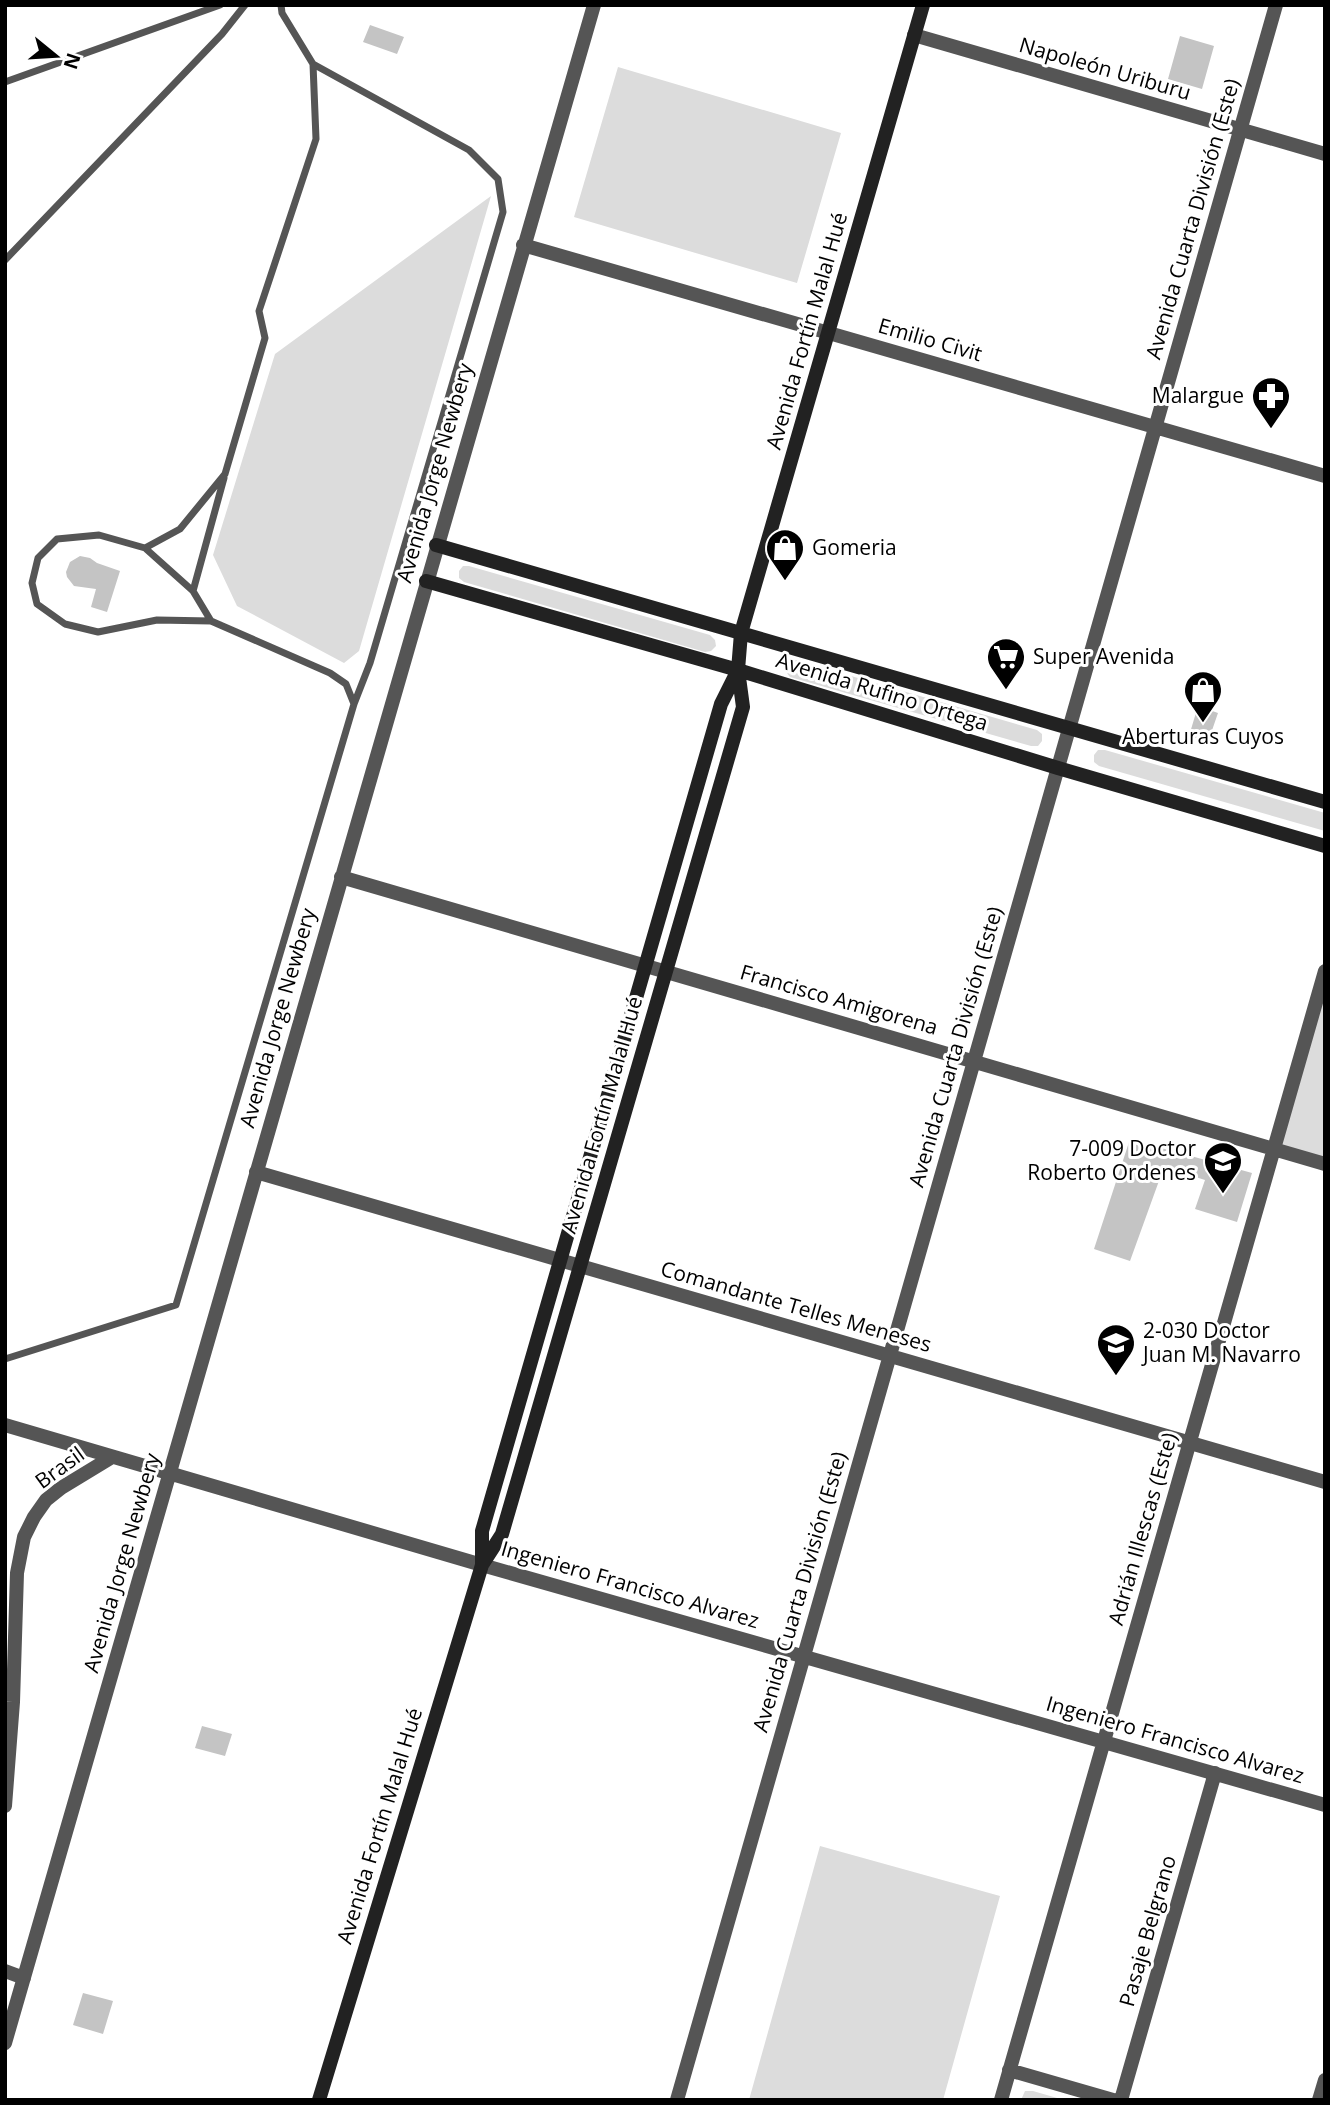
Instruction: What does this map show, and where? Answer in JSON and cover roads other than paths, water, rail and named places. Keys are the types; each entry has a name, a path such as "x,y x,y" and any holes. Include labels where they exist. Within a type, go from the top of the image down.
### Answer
{"street":[{"name":"Avenida Jorge Newbery","path":"5,2043 594,5"},
{"name":"Avenida Fortín Malal Hué","path":"319,2100 482,1565 502,1534 743,707 738,670 741,633 923,5"},
{"name":"Avenida Cuarta División (Este)","path":"677,2100 1276,5"},
{"name":"Napoleón Uriburu","path":"914,35 1325,155"},
{"name":"Emilio Civit","path":"523,245 1325,476"},
{"name":"Avenida Rufino Ortega","path":"436,545 1325,802"},
{"name":"Avenida Rufino Ortega","path":"426,581 738,670 1325,846"},
{"name":"Avenida Fortín Malal Hué","path":"482,1565 482,1531 721,704 738,670"},
{"name":"Francisco Amigorena","path":"341,877 1325,1164"},
{"name":"Adrián Illescas (Este)","path":"1000,2100 1325,971"},
{"name":"Comandante Telles Meneses","path":"256,1172 1325,1482"},
{"name":"Ingeniero Francisco Alvarez","path":"5,1425 482,1565 1325,1805"},
{"name":"Brasil","path":"5,1806 13,1702 17,1573 24,1537 46,1500 112,1457"},
{"name":"Pasaje Belgrano","path":"1121,2100 1215,1773"},
{"path":"5,1971 24,1978"},
{"path":"1009,2070 1112,2100"},
{"path":"1319,2100 1325,2080"}],"lane":[{"path":"5,82 220,5"},
{"path":"5,260 222,34 245,5"},
{"path":"193,591 265,338 259,311 316,139 313,64 282,13 281,5"},
{"path":"5,1359 176,1305 503,212 498,179 469,150 313,64"},
{"path":"145,548 180,529 225,474"},
{"path":"211,621 193,591 145,548 99,535 57,539 38,558 32,583 37,604 65,624 98,632 157,620 211,621 330,673 346,684 354,704"}],"place":[{"name":"Malargue","path":"1271,430"},
{"name":"Gomeria","path":"785,582"},
{"name":"Super Avenida","path":"1006,691"},
{"name":"Aberturas Cuyos","path":"1203,724"},
{"name":"7-009 Doctor Roberto Ordenes","path":"1223,1195"},
{"name":"2-030 Doctor Juan M. Navarro","path":"1116,1377"}]}
